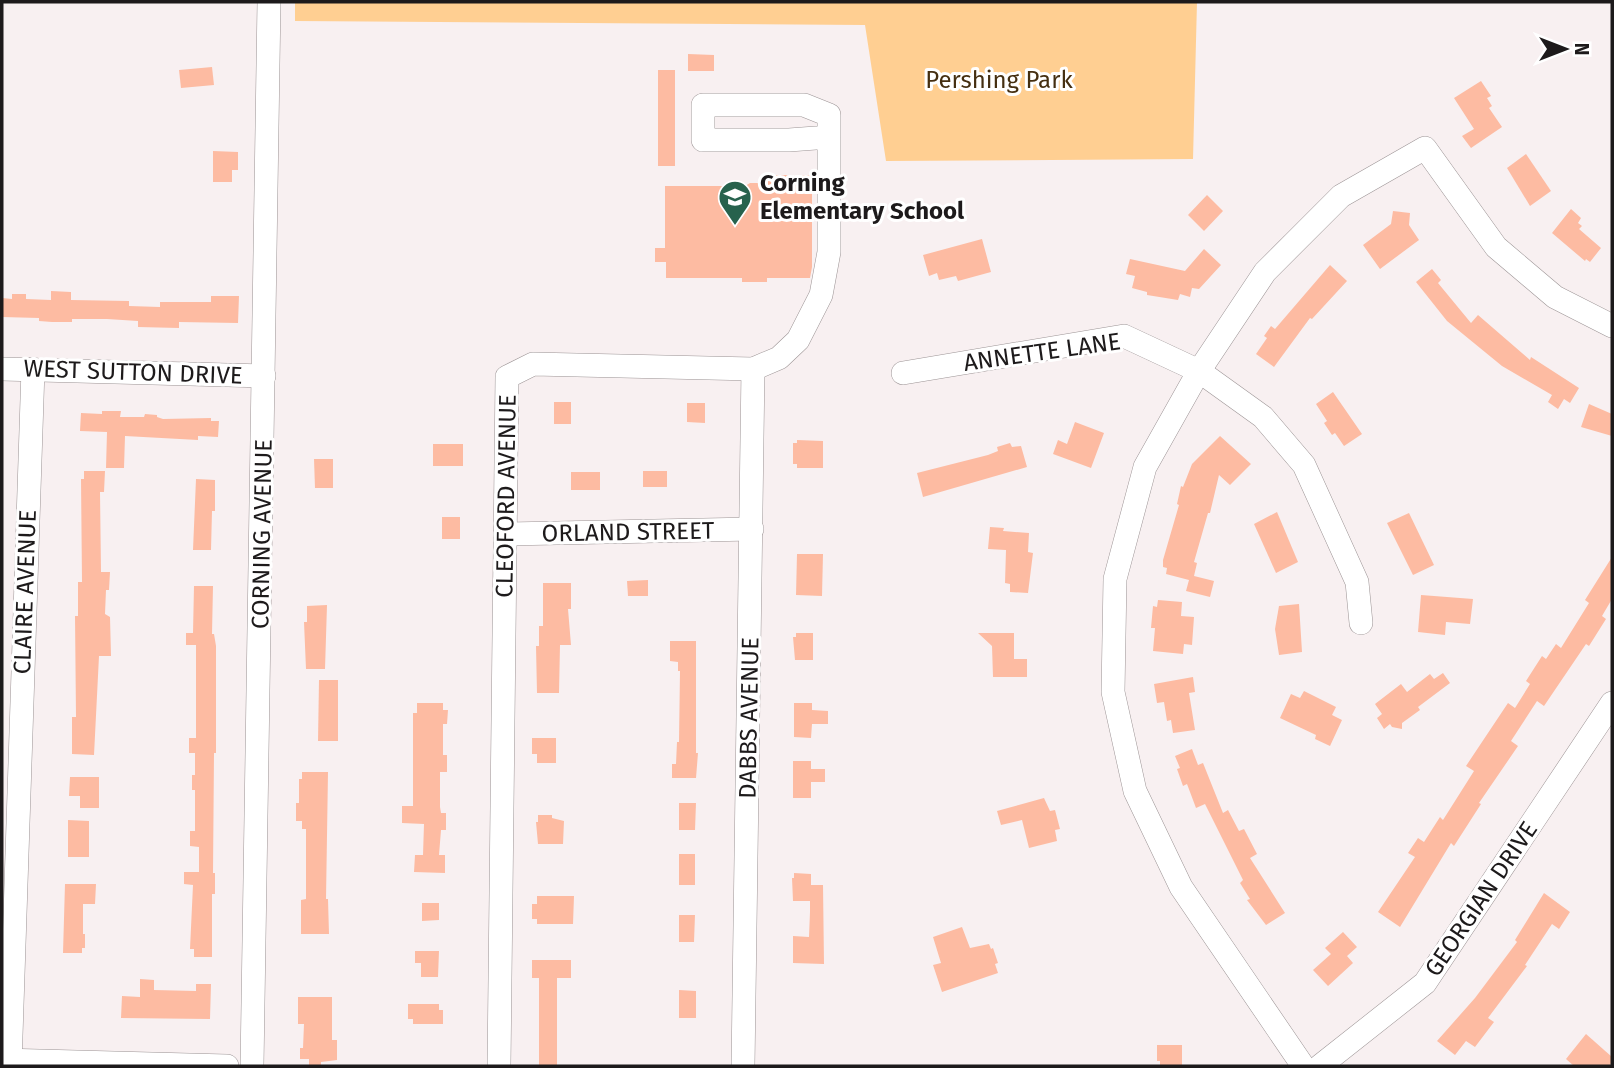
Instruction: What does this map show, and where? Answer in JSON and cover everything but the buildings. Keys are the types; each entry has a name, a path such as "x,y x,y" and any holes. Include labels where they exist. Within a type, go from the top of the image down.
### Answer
{"street":[{"name":"CORNING AVENUE","path":"252,1066 269,2"},
{"name":"CLEOFORD AVENUE","path":"499,1066 508,377 533,364 753,369 779,358 798,340 821,295 829,252 829,137 829,115 804,105 703,105 703,140 829,137"},
{"path":"1303,1066 1181,887 1135,790 1112,692 1115,579 1144,467 1199,371 1265,272 1340,197 1425,148 1496,247 1555,297 1612,326"},
{"name":"ANNETTE LANE","path":"903,373 1124,336 1199,371 1263,417 1304,465 1357,582 1361,623"},
{"name":"WEST SUTTON DRIVE","path":"2,369 264,376"},
{"name":"CLAIRE AVENUE","path":"7,1062 33,369"},
{"name":"DABBS AVENUE","path":"743,1066 753,369"},
{"name":"ORLAND STREET","path":"505,534 752,529"},
{"name":"GEORGIAN DRIVE","path":"1320,1066 1425,983 1612,703"},
{"path":"7,1062 227,1066"}],"green space":[{"name":"Pershing Park","path":"295,2 1197,2 1193,159 886,161 865,25 295,21"}],"place":[{"name":"Corning Elementary School","path":"735,227"}]}
